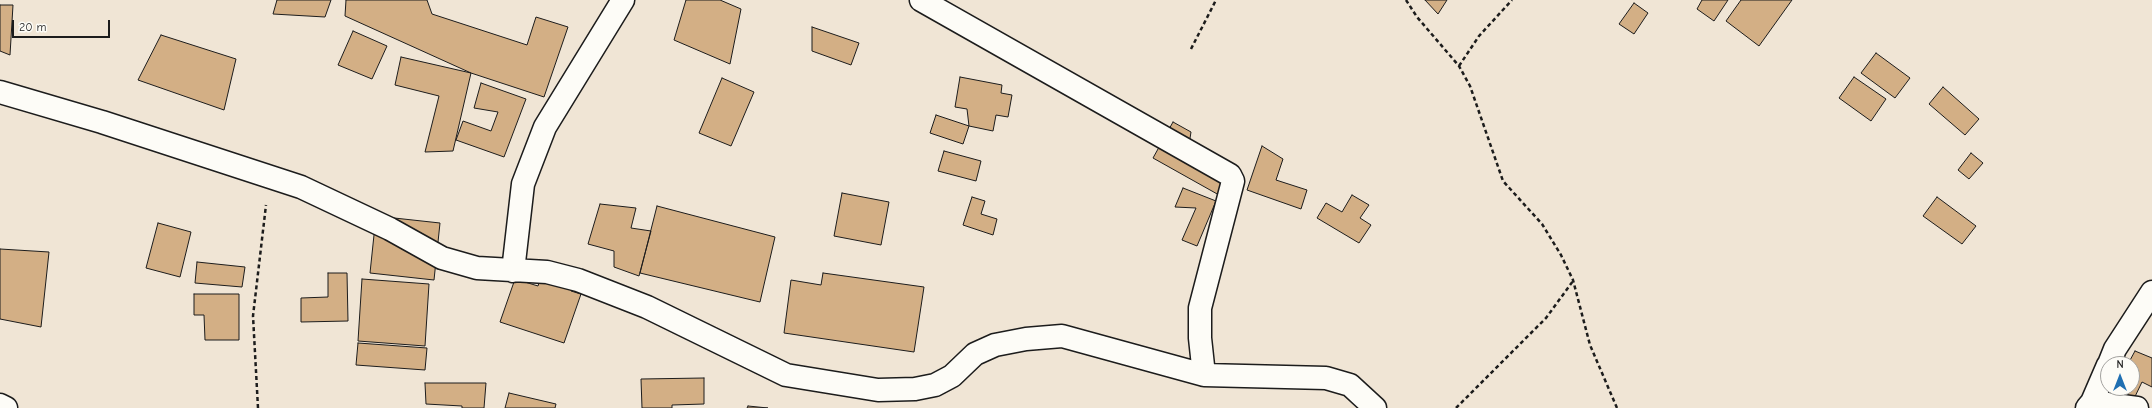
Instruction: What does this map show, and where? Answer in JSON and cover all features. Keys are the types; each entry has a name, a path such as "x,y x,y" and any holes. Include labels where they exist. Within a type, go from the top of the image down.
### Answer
{"street":[{"path":"514,270 523,184 545,127 623,0"},
{"path":"921,0 1230,175 1233,181 1200,308 1200,338 1204,375"},
{"path":"0,92 102,122 301,187 390,229 442,258 477,268 547,272 578,280 647,307 786,374 832,384 878,390 916,389 935,385 952,376 975,354 995,345 1026,339 1062,336 1204,375 1326,378 1350,385 1375,408"},
{"path":"2112,356 2152,292"},
{"path":"2100,383 2090,405 2137,408"},
{"path":"0,405 6,408"}],"path":[{"path":"1191,50 1216,0"},
{"path":"1406,0 1417,17 1459,66 1470,86 1503,181 1542,224 1574,280 1590,345 1617,408"},
{"path":"1459,66 1479,36 1512,0"},
{"path":"258,408 253,316 268,176"},
{"path":"1456,408 1546,318 1574,280"}],"building":[{"path":"277,0 331,0 325,17 273,14"},
{"path":"346,0 427,0 432,14 527,45 536,17 568,27 544,97 471,73 345,16"},
{"path":"686,0 720,0 741,9 730,64 674,40"},
{"path":"1425,0 1447,0 1438,14"},
{"path":"1702,0 1728,0 1714,21 1697,9"},
{"path":"1741,0 1792,0 1759,46 1726,21"},
{"path":"1634,3 1648,13 1634,34 1619,24"},
{"path":"0,5 13,5 10,55 0,51"},
{"path":"812,27 859,43 851,65 812,51"},
{"path":"353,31 387,46 372,79 338,65"},
{"path":"161,35 236,59 224,110 138,80"},
{"path":"1876,53 1910,78 1895,98 1861,73"},
{"path":"401,57 471,73 453,151 425,152 439,96 395,85"},
{"path":"960,77 1002,85 1001,93 1012,95 1008,117 996,115 993,131 969,126 967,109 955,107"},
{"path":"1854,77 1886,99 1871,121 1839,98"},
{"path":"722,78 754,92 731,146 699,133"},
{"path":"481,83 526,99 504,157 456,140 463,121 491,131 498,112 474,108"},
{"path":"1943,87 1979,119 1965,135 1929,104"},
{"path":"936,115 969,126 963,144 930,133"},
{"path":"1173,122 1191,132 1188,151 1230,175 1219,195 1153,158"},
{"path":"1262,146 1283,159 1276,180 1307,190 1301,209 1247,190"},
{"path":"944,151 981,161 976,181 938,171"},
{"path":"1971,153 1983,163 1969,179 1958,170"},
{"path":"1183,188 1216,201 1197,246 1182,240 1196,208 1175,207"},
{"path":"842,193 889,202 881,245 834,236"},
{"path":"1352,195 1369,205 1360,218 1371,225 1359,243 1317,218 1326,203 1342,212"},
{"path":"972,197 985,201 981,214 997,219 993,235 963,225"},
{"path":"1937,197 1976,226 1962,244 1923,216"},
{"path":"600,204 636,208 631,228 651,231 639,276 614,267 614,251 588,244"},
{"path":"657,206 775,237 760,302 640,273"},
{"path":"376,216 440,223 434,280 370,273"},
{"path":"158,223 191,232 180,277 146,268"},
{"path":"0,249 49,252 41,327 0,319"},
{"path":"197,262 245,267 242,287 195,283"},
{"path":"328,273 347,273 348,321 301,322 301,298 328,297"},
{"path":"542,273 573,284 571,291 581,294 564,343 500,322 515,279 538,286"},
{"path":"823,273 924,287 914,352 784,333 791,280 821,285"},
{"path":"362,279 429,284 425,346 358,341"},
{"path":"194,294 239,294 239,340 205,340 204,315 194,315"},
{"path":"358,343 427,348 425,370 356,365"},
{"path":"2135,351 2152,358 2152,387 2142,382 2140,386 2140,356 2132,356"},
{"path":"704,378 704,404 672,405 672,408 642,408 641,379"},
{"path":"425,383 486,383 484,408 462,408 462,406 426,404"},
{"path":"509,393 556,404 555,408 505,408"},
{"path":"2113,396 2135,396 2130,407 2108,408"},
{"path":"748,406 768,408 747,408"}]}
